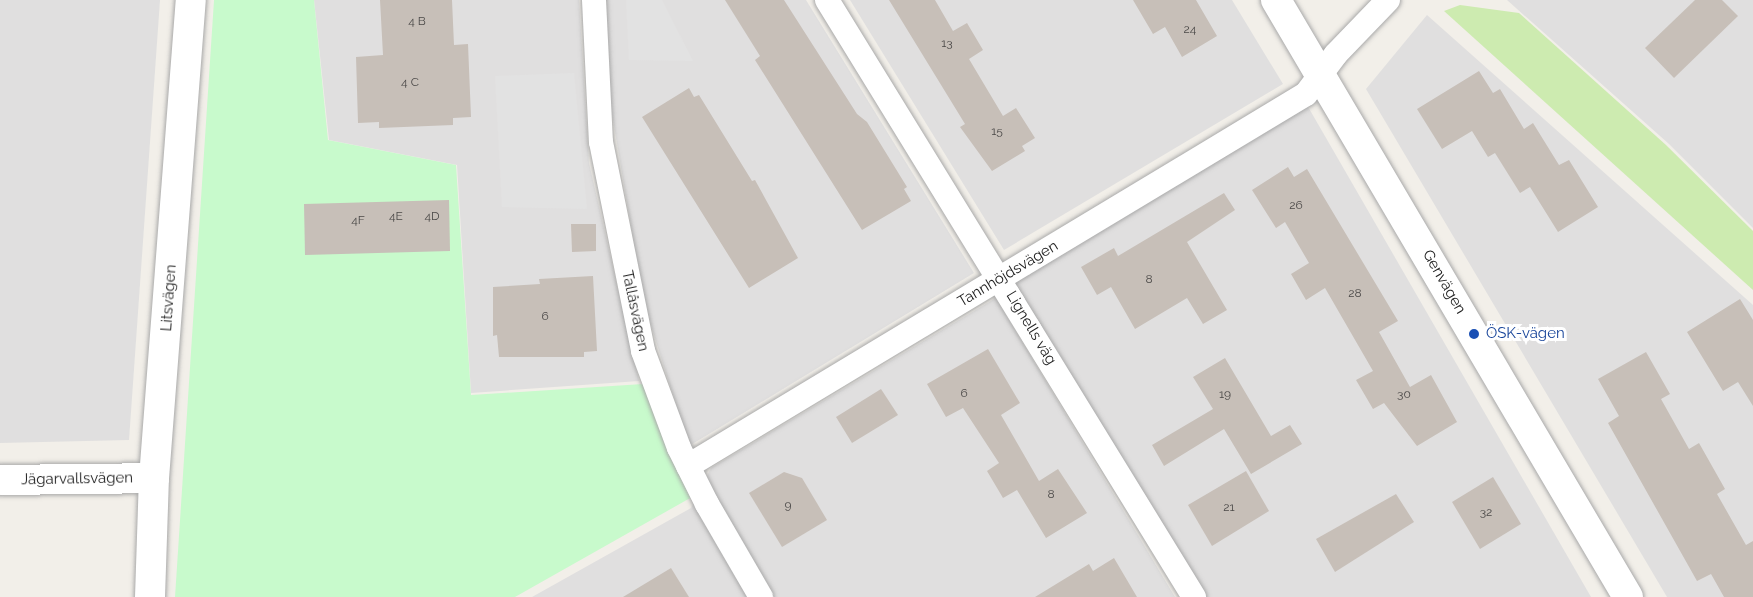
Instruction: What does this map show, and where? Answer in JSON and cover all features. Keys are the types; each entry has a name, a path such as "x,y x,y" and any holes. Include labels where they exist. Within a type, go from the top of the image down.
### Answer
{"street":[{"name":"Litsvägen","path":"150,597 154,478 191,0"},
{"name":"Tallåsvägen","path":"594,0 601,142 643,351 688,466 760,597"},
{"name":"Lignells väg","path":"827,0 1001,278 1194,597"},
{"name":"Genvägen","path":"1276,0 1323,76 1628,597"},
{"path":"1323,76 1336,54 1388,0"},
{"name":"Tannhöjdsvägen","path":"688,466 1306,94 1323,76"},
{"name":"Jägarvallsvägen","path":"0,480 154,478"}],"shaded area":[{"path":"0,0 160,0 129,440 0,443"},
{"path":"314,0 579,0 589,163 639,381 471,393 457,165 329,140"},
{"path":"606,0 806,0 974,273 689,446 644,303 609,96"},
{"path":"626,0 662,0 693,61 629,60"},
{"path":"850,0 1232,0 1283,84 1004,250"},
{"path":"1507,0 1753,0 1753,228 1669,144"},
{"path":"1427,15 1753,305 1753,597 1667,597 1366,89"},
{"path":"574,73 587,209 502,207 495,76"},
{"path":"1307,105 1591,597 1205,597 1010,281"},
{"path":"996,298 1175,597 532,597 691,508 711,468"}],"green space":[{"path":"214,0 314,0 328,140 456,165 471,395 643,384 692,497 515,597 175,597"},
{"path":"1460,5 1519,13 1666,145 1753,231 1753,290 1444,11"}],"building":[{"path":"380,0 452,0 454,45 468,44 471,117 453,118 453,125 379,128 379,122 358,123 356,57 383,55"},
{"path":"725,0 784,0 857,114 867,122 907,187 904,189 911,201 862,230 755,60 760,56"},
{"path":"889,0 935,0 953,31 967,23 983,50 969,59 1003,116 1016,108 1035,138 1022,146 1025,151 992,171 960,127 965,124"},
{"path":"1133,0 1196,0 1217,36 1182,57 1165,27 1153,34"},
{"path":"1695,0 1722,0 1738,16 1674,78 1645,48"},
{"path":"1479,71 1493,93 1500,89 1524,129 1533,123 1559,165 1569,160 1598,207 1558,232 1530,187 1520,193 1495,153 1488,157 1472,131 1442,149 1417,109"},
{"path":"689,88 694,97 699,95 752,181 755,180 798,258 749,288 642,117"},
{"path":"1288,167 1294,177 1307,169 1398,321 1379,332 1410,387 1431,375 1457,422 1417,446 1384,403 1373,409 1356,380 1373,371 1325,288 1306,300 1291,274 1309,263 1285,222 1276,228 1252,190"},
{"path":"1224,193 1235,210 1187,242 1227,310 1203,324 1187,298 1135,329 1111,287 1097,295 1081,267 1114,248 1118,256"},
{"path":"449,200 450,251 305,255 304,204"},
{"path":"571,224 596,224 596,251 572,252"},
{"path":"593,276 597,351 584,352 584,357 499,357 497,335 493,336 493,287 540,284 539,279"},
{"path":"1740,299 1753,320 1753,406 1738,382 1723,391 1687,332"},
{"path":"988,349 1020,403 1001,415 1039,481 1058,469 1087,513 1046,538 1017,490 1003,498 987,471 999,463 963,408 946,417 927,384"},
{"path":"1646,352 1670,394 1661,399 1689,449 1699,443 1725,489 1717,494 1746,545 1753,541 1753,597 1724,597 1711,574 1697,581 1608,423 1619,416 1598,379"},
{"path":"1225,358 1271,436 1290,425 1302,444 1251,474 1224,429 1164,466 1152,445 1213,409 1193,377"},
{"path":"881,389 898,415 852,443 836,417"},
{"path":"1246,471 1269,511 1212,546 1188,505"},
{"path":"784,472 802,478 827,520 782,547 749,493"},
{"path":"1493,477 1521,524 1480,549 1452,502"},
{"path":"1396,494 1414,522 1335,572 1316,539"},
{"path":"1114,558 1137,597 1035,597 1089,564 1093,571"},
{"path":"671,568 689,597 623,597"}],"place":[{"name":"ÖSK-vägen","path":"1474,334"}]}
